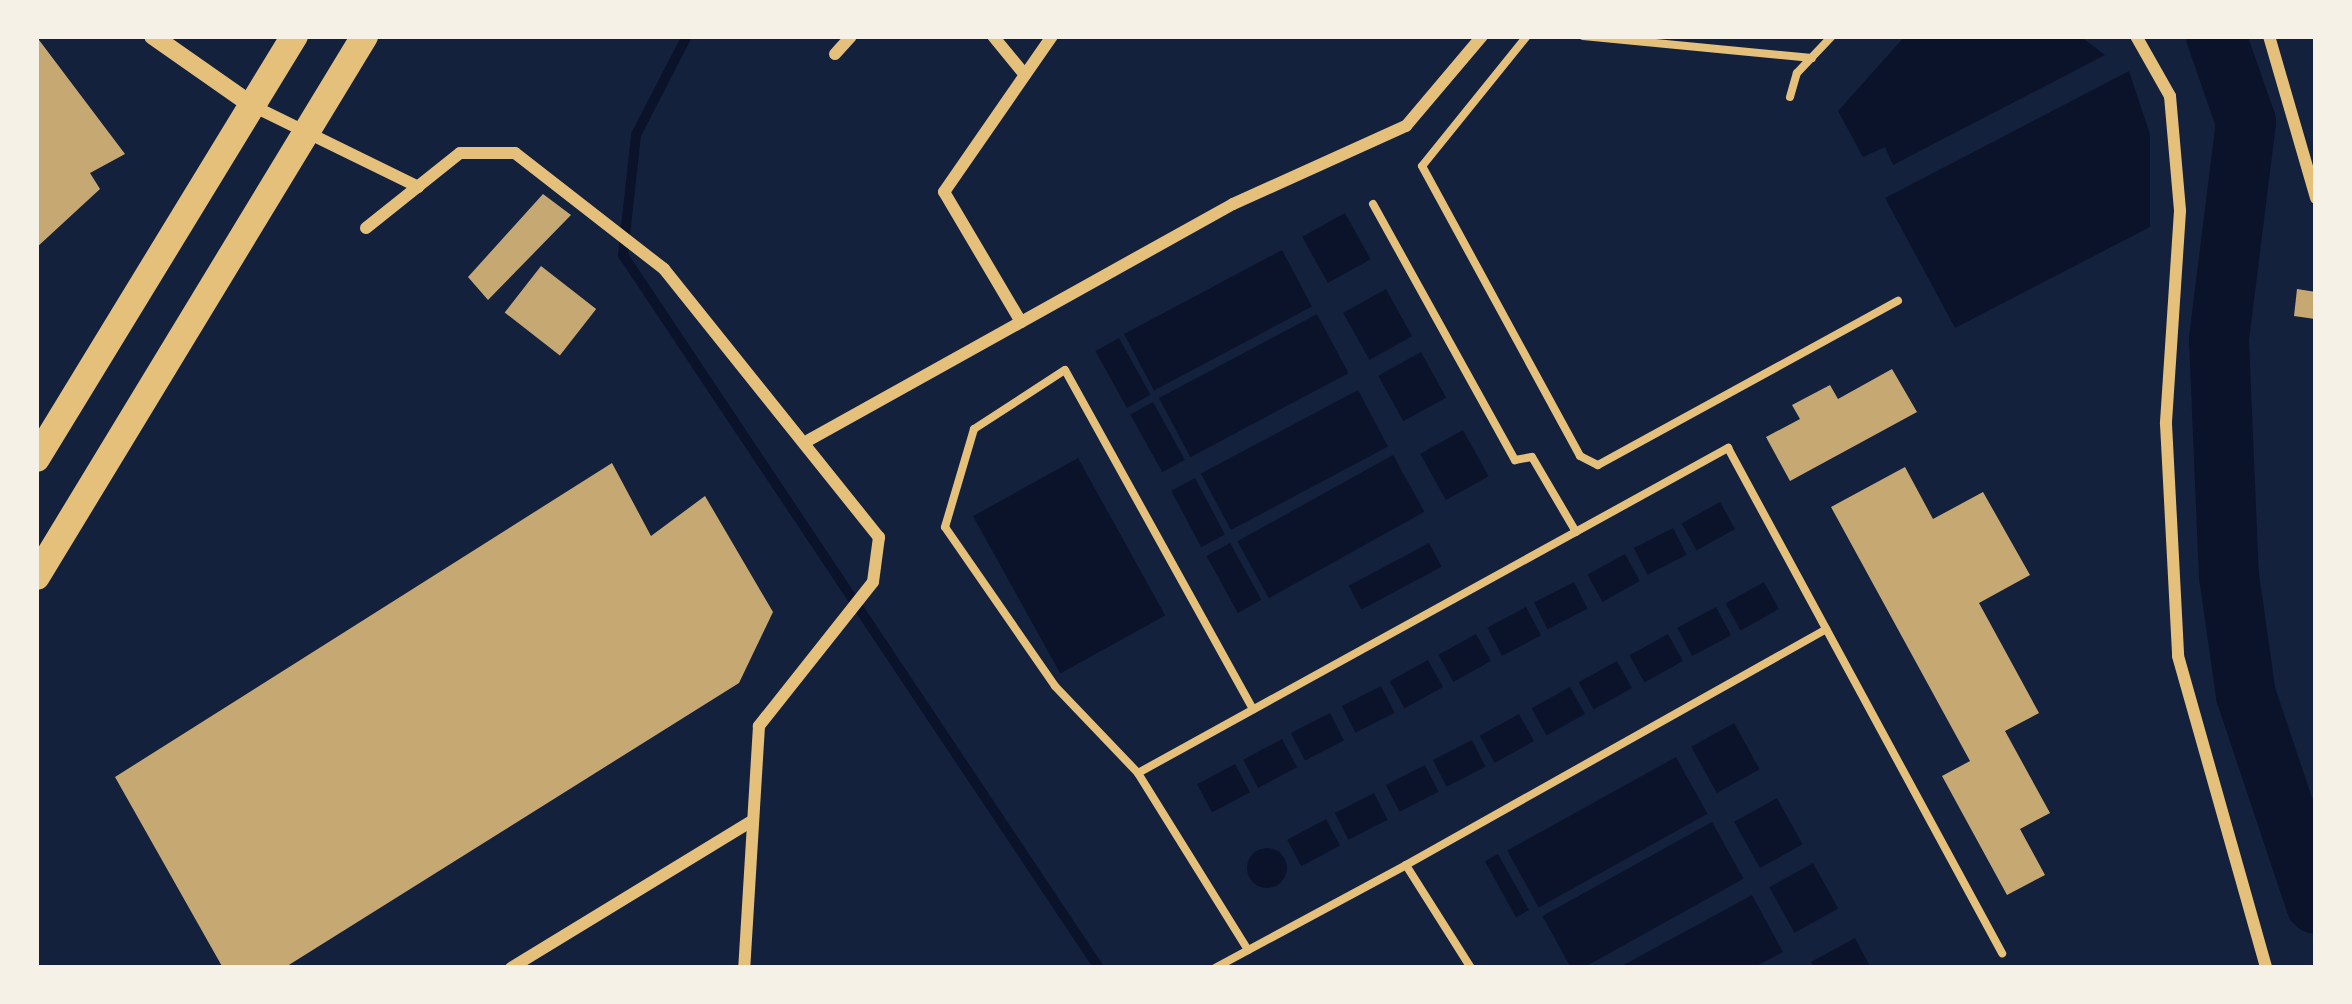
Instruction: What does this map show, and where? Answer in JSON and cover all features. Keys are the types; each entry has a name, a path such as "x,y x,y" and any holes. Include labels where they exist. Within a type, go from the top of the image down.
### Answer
{"highway":[{"path":"36,458 294,36"},
{"path":"36,576 364,36"}],"street":[{"path":"153,36 253,106 418,187"},
{"path":"835,54 851,36"},
{"path":"993,36 1025,76"},
{"path":"1021,322 944,192 1052,36"},
{"path":"808,440 1233,204 1406,126 1482,36"},
{"path":"2136,36 2170,96 2180,211 2166,424 2178,656 2266,968"},
{"path":"2269,36 2316,198"},
{"path":"366,228 460,153 515,153 664,269 808,440 879,537 873,582 759,726 744,968"},
{"path":"512,968 750,822"}],"lane":[{"path":"1527,36 1422,166 1580,455 1598,465 1898,301"},
{"path":"1583,36 1645,48 1812,58"},
{"path":"1790,97 1812,58 1832,36"},
{"path":"1373,205 1515,460 1532,458 1576,532"},
{"path":"1248,950 1138,773 1055,686 945,527 974,429 1065,370 1253,710"},
{"path":"1138,773 1728,448 2002,953"},
{"path":"1215,968 1826,629"},
{"path":"1406,865 1471,968"}],"water":[{"path":"1905,36 2080,36 2105,55 1893,165 1885,147 1863,157 1838,111"},
{"path":"2129,71 2150,134 2150,227 1955,328 1885,198"},
{"path":"1345,213 1371,259 1328,283 1302,237"},
{"path":"1282,250 1312,307 1154,391 1124,334"},
{"path":"1386,289 1412,336 1369,360 1343,313"},
{"path":"1317,314 1348,373 1190,457 1159,398"},
{"path":"1119,338 1151,395 1127,408 1095,351"},
{"path":"1421,352 1446,397 1403,421 1378,376"},
{"path":"1358,390 1388,447 1231,530 1201,474"},
{"path":"1153,402 1185,460 1162,472 1130,415"},
{"path":"1463,430 1489,476 1446,500 1420,454"},
{"path":"1393,455 1425,512 1269,598 1237,541"},
{"path":"1078,458 1165,615 1060,674 973,516"},
{"path":"1195,478 1225,535 1201,547 1171,491"},
{"path":"1720,502 1735,529 1697,550 1682,523"},
{"path":"1673,528 1687,555 1647,575 1634,548"},
{"path":"1230,543 1262,600 1238,613 1206,556"},
{"path":"1429,543 1442,567 1361,610 1349,586"},
{"path":"1625,554 1640,581 1602,602 1587,575"},
{"path":"1574,582 1588,609 1548,629 1534,602"},
{"path":"1764,582 1779,609 1741,630 1726,603"},
{"path":"1526,607 1541,635 1502,656 1487,628"},
{"path":"1716,607 1731,635 1692,656 1677,628"},
{"path":"1476,634 1491,661 1453,682 1438,655"},
{"path":"1668,634 1683,661 1645,682 1630,655"},
{"path":"1428,660 1443,687 1405,708 1390,681"},
{"path":"1617,661 1632,688 1594,709 1579,682"},
{"path":"1381,686 1395,713 1355,733 1342,706"},
{"path":"1570,687 1585,714 1547,735 1532,708"},
{"path":"1330,713 1344,741 1305,761 1291,733"},
{"path":"1519,714 1534,741 1495,763 1480,736"},
{"path":"1734,723 1760,769 1717,793 1691,747"},
{"path":"1282,739 1297,767 1258,788 1243,760"},
{"path":"1472,740 1486,767 1446,787 1433,760"},
{"path":"1676,757 1708,814 1539,907 1507,851"},
{"path":"1235,764 1250,792 1212,812 1197,784"},
{"path":"1425,765 1439,792 1399,812 1386,785"},
{"path":"1374,793 1388,820 1348,840 1335,813"},
{"path":"1777,798 1803,844 1760,868 1734,822"},
{"path":"1326,819 1340,845 1301,866 1287,840"},
{"path":"1712,822 1744,879 1583,968 1571,968 1542,916"},
{"path":"1267,848 1281,854 1287,868 1281,882 1267,888 1253,882 1247,868 1253,854"},
{"path":"1498,854 1529,910 1516,917 1485,861"},
{"path":"1813,863 1838,908 1794,933 1769,887"},
{"path":"1752,895 1783,952 1753,968 1618,968"},
{"path":"1855,938 1871,968 1814,968 1811,962"}],"building":[{"path":"36,36 125,154 90,173 100,189 36,248"},
{"path":"543,194 571,215 488,300 468,277"},
{"path":"541,266 596,309 560,356 505,312"},
{"path":"2297,289 2316,292 2315,319 2294,316"},
{"path":"1892,369 1917,412 1790,481 1766,437 1800,419 1792,405 1830,385 1838,399"},
{"path":"612,463 651,536 705,496 773,612 739,683 284,968 223,968 115,777"},
{"path":"1905,467 1933,519 1983,492 2030,575 1979,603 2039,713 2005,731 2050,813 2020,829 2045,875 2007,895 1942,776 1970,761 1831,507"}],"waterway":[{"path":"687,36 636,135 623,255 1099,968"},
{"path":"2216,36 2246,122 2219,340 2229,576 2246,695 2316,904"}]}
